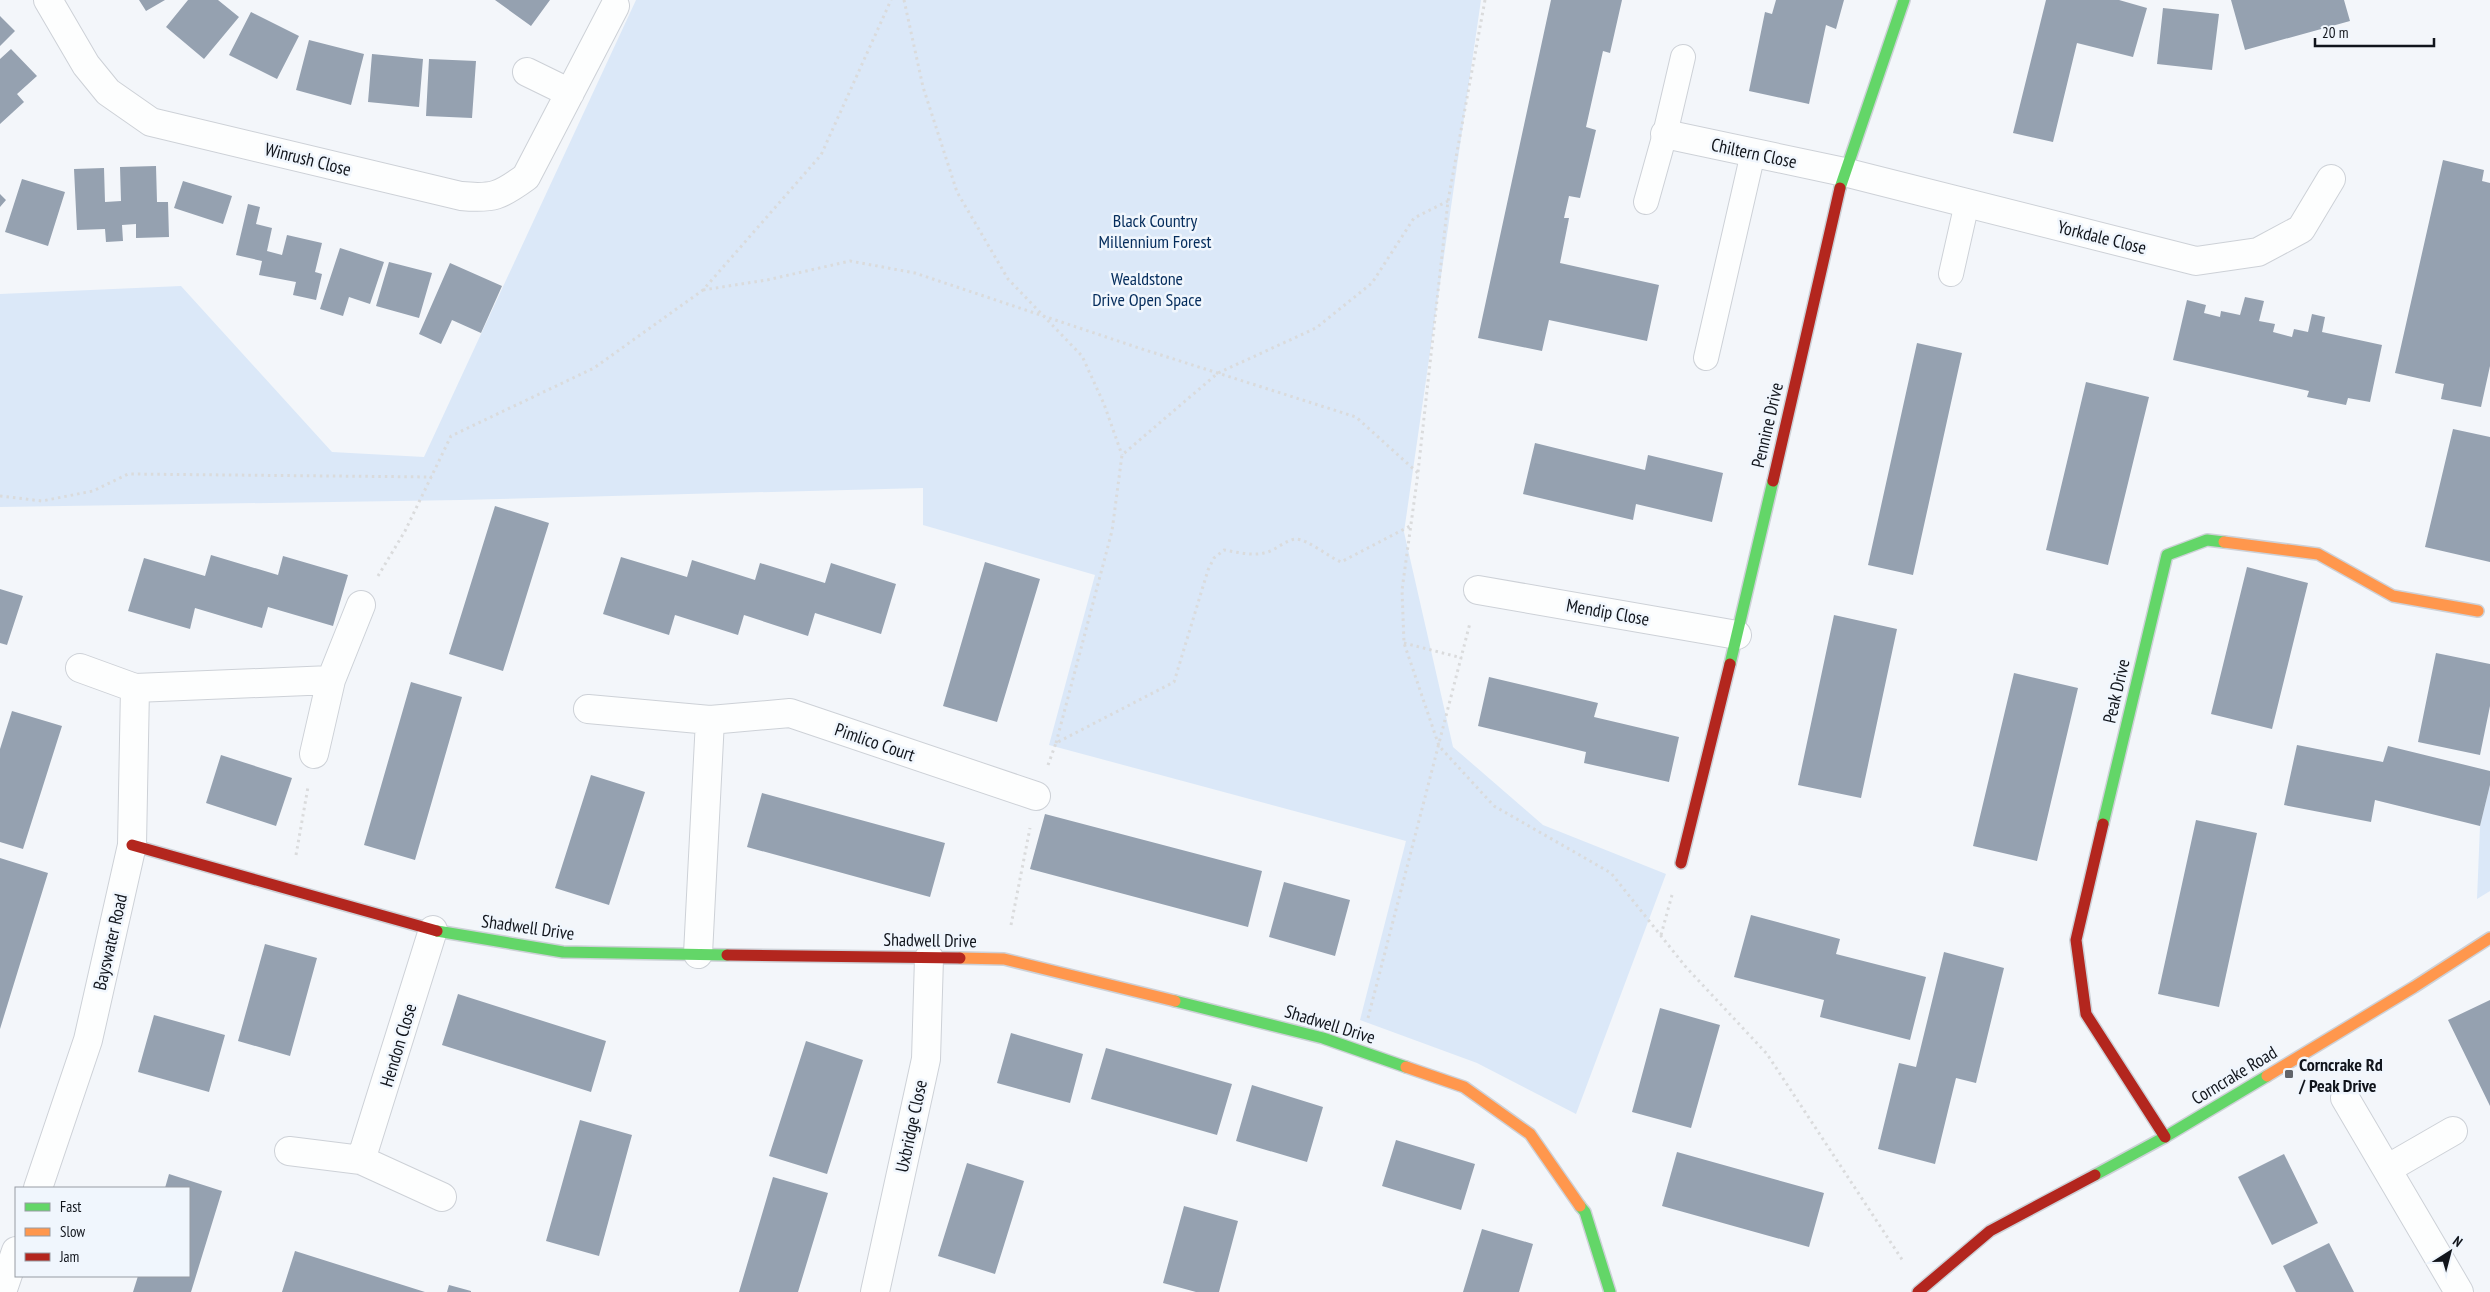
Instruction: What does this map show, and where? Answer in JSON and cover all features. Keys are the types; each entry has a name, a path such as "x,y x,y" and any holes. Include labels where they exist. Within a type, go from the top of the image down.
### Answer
{"street":[{"name":"Winrush Close","path":"48,0 86,65 108,92 151,122 461,196 485,198 505,193 526,177 614,6"},
{"name":"Pennine Drive","path":"1681,863 1737,635 1844,172 1904,0"},
{"path":"527,72 570,93"},
{"name":"Chiltern Close","path":"1666,134 1844,172"},
{"name":"Yorkdale Close","path":"1844,172 2196,261 2258,252 2301,229 2331,179"},
{"name":"Peak Drive","path":"2165,1137 2086,1014 2076,940 2167,555 2208,540 2318,554 2393,596 2478,610"},
{"name":"Mendip Close","path":"1478,590 1737,635"},
{"path":"314,754 331,680 361,605"},
{"path":"80,668 135,688 331,680"},
{"name":"Bayswater Road","path":"38,1187 88,1040 132,845 135,688"},
{"name":"Pimlico Court","path":"588,709 710,720 790,713 1036,796"},
{"path":"698,954 710,720"},
{"name":"Shadwell Drive","path":"132,845 433,930 563,952 1004,959 1323,1038 1464,1087 1530,1134 1585,1212 1610,1292"},
{"name":"Hendon Close","path":"361,1160 433,930"},
{"name":"Corncrake Road","path":"1919,1290 1990,1231 2165,1137 2405,992 2490,938"},
{"name":"Uxbridge Close","path":"875,1292 926,1059 929,958"},
{"path":"2345,1098 2459,1292"},
{"path":"2387,1169 2453,1131"},
{"path":"289,1151 361,1160 442,1197"},
{"path":"2,1292 15,1254"}],"lane":[{"path":"1646,202 1666,134 1683,57"},
{"path":"1706,358 1753,152"},
{"path":"1951,274 1967,203"}],"path":[{"path":"361,605 406,531 451,436 594,368 703,290 821,155 891,0"},
{"path":"904,0 923,87 957,192 1008,279 1082,356 1104,404 1122,455 1112,532 1056,744 1036,796 1004,959"},
{"path":"1485,0 1448,201 1418,473 1402,590 1404,643 1439,746 1494,806 1611,873 1685,966 1767,1054 1919,1290"},
{"path":"1122,455 1218,373 1316,328 1372,283 1414,218 1448,201"},
{"path":"703,290 767,280 850,261 916,273 1356,417 1418,473"},
{"path":"0,496 42,501 93,491 128,474 432,477"},
{"path":"1056,744 1174,682 1208,570 1214,558 1224,550 1245,554 1264,553 1296,539 1308,542 1326,556 1341,562 1411,526"},
{"path":"1359,1050 1462,658 1478,590"},
{"path":"1404,643 1462,658"},
{"path":"290,889 314,754"},
{"path":"1660,935 1681,863"}],"green space":[{"name":"Wealdstone Drive Open Space","path":"636,0 1481,0 1404,532 1453,747 1543,825 1666,874 1576,1114 1477,1063 1360,1020 1406,841 1049,745 1095,575 923,525 923,488 460,500 0,507 0,294 181,286 332,452 424,457"},
{"path":"2490,785 2490,891 2477,899 2480,826"}],"building":[{"path":"139,0 165,0 146,11"},
{"path":"188,0 218,0 239,17 204,59 166,27"},
{"path":"495,0 550,0 531,26"},
{"path":"1551,0 1622,0 1610,53 1603,51 1586,127 1596,130 1580,198 1569,196 1564,218 1569,218 1560,263 1659,285 1647,341 1549,320 1542,351 1478,338"},
{"path":"1776,0 1844,0 1836,29 1826,25 1809,104 1749,91 1765,12 1772,14"},
{"path":"2046,0 2119,0 2147,8 2133,57 2077,43 2053,142 2013,133"},
{"path":"2231,0 2344,0 2350,21 2245,50"},
{"path":"2163,8 2219,14 2212,70 2157,64"},
{"path":"251,12 299,36 277,79 229,55"},
{"path":"0,16 15,31 0,46"},
{"path":"309,40 364,54 351,105 296,90"},
{"path":"11,49 37,76 17,94 24,102 0,124 0,59"},
{"path":"372,54 423,59 419,107 368,102"},
{"path":"429,59 476,61 472,118 426,116"},
{"path":"2443,160 2484,170 2482,181 2490,183 2490,366 2481,407 2441,399 2444,384 2395,373"},
{"path":"156,166 157,202 168,202 169,237 136,238 136,224 122,225 123,241 106,242 105,229 77,230 74,169 104,168 105,202 121,201 120,167"},
{"path":"22,179 65,192 48,246 5,232"},
{"path":"183,181 232,196 223,224 174,208"},
{"path":"0,194 6,200 0,207"},
{"path":"248,204 260,207 256,224 272,228 267,251 282,255 287,235 322,243 315,272 322,274 316,300 293,295 296,282 259,275 262,261 236,255"},
{"path":"340,248 384,262 370,304 349,297 343,316 320,309"},
{"path":"389,262 432,273 419,318 376,306"},
{"path":"450,263 502,286 481,333 452,320 441,344 419,334"},
{"path":"2245,297 2264,301 2259,321 2275,324 2273,332 2292,337 2294,329 2308,332 2312,314 2325,317 2322,332 2382,345 2370,402 2348,398 2346,405 2307,397 2309,391 2173,360 2187,300 2206,305 2204,313 2220,317 2221,311 2240,315"},
{"path":"1917,343 1962,353 1913,575 1868,565"},
{"path":"2086,382 2149,397 2108,565 2046,550"},
{"path":"2453,429 2490,437 2490,562 2425,547"},
{"path":"1535,443 1645,470 1648,455 1723,473 1712,522 1636,504 1633,520 1523,494"},
{"path":"495,506 549,523 503,671 449,654"},
{"path":"211,555 278,575 283,556 348,575 333,626 268,607 262,628 195,608 190,629 128,611 144,558 205,576"},
{"path":"621,557 687,577 692,560 755,580 760,563 825,583 831,563 896,584 881,634 815,613 808,636 744,615 738,635 675,615 669,635 603,614"},
{"path":"985,562 1040,579 997,722 943,706"},
{"path":"2247,567 2308,583 2272,729 2211,714"},
{"path":"0,589 23,596 7,645 0,643"},
{"path":"1834,615 1897,629 1861,798 1798,785"},
{"path":"2436,653 2490,664 2490,706 2480,755 2418,742"},
{"path":"2014,673 2078,688 2037,861 1973,846"},
{"path":"1489,677 1598,703 1594,717 1679,737 1669,782 1584,763 1586,752 1478,726"},
{"path":"411,682 462,697 415,860 364,845"},
{"path":"12,711 62,726 23,849 0,842 0,749"},
{"path":"2297,745 2383,762 2388,746 2490,771 2490,785 2480,826 2375,800 2371,822 2284,805"},
{"path":"221,755 292,778 276,826 206,803"},
{"path":"591,775 645,792 609,905 555,888"},
{"path":"762,793 945,843 930,897 747,847"},
{"path":"1045,814 1262,871 1248,927 1030,869"},
{"path":"2196,820 2257,833 2219,1007 2158,994"},
{"path":"0,858 48,873 0,1029"},
{"path":"1284,882 1350,900 1335,956 1269,937"},
{"path":"1751,915 1840,939 1836,954 1926,977 1910,1040 1820,1017 1824,1000 1734,977"},
{"path":"265,944 317,958 290,1056 238,1041"},
{"path":"1944,952 2004,968 1976,1083 1956,1078 1935,1164 1878,1149 1899,1063 1916,1067"},
{"path":"458,994 606,1041 591,1092 442,1045"},
{"path":"2490,1000 2490,1106 2448,1020"},
{"path":"1660,1008 1720,1025 1691,1128 1632,1112"},
{"path":"154,1015 225,1035 209,1092 138,1072"},
{"path":"1011,1033 1083,1054 1070,1103 997,1083"},
{"path":"806,1041 863,1060 827,1174 769,1156"},
{"path":"1106,1048 1232,1084 1217,1135 1091,1099"},
{"path":"1252,1085 1323,1107 1307,1162 1236,1141"},
{"path":"580,1120 632,1135 599,1256 546,1241"},
{"path":"1396,1140 1475,1164 1461,1210 1382,1186"},
{"path":"1677,1152 1824,1193 1809,1247 1662,1206"},
{"path":"2284,1154 2318,1223 2272,1245 2238,1177"},
{"path":"967,1163 1024,1181 995,1274 938,1256"},
{"path":"169,1174 222,1191 191,1292 133,1292 138,1277 190,1277 190,1187 165,1187"},
{"path":"773,1177 828,1193 798,1292 739,1292"},
{"path":"1184,1206 1238,1221 1219,1292 1196,1292 1163,1283"},
{"path":"1482,1229 1533,1244 1519,1292 1463,1292"},
{"path":"2329,1243 2354,1292 2296,1292 2283,1266"},
{"path":"295,1251 425,1292 282,1292"},
{"path":"449,1285 471,1291 471,1292 447,1292"}],"traffic: fast":[{"path":"1840,188 1904,0"},
{"path":"1730,664 1773,481"},
{"path":"2103,824 2167,555 2207,540 2224,542"},
{"path":"437,931 563,952 727,955"},
{"path":"1175,1001 1323,1038 1406,1067"},
{"path":"2095,1175 2165,1137 2267,1076"},
{"path":"1580,1206 1585,1212 1610,1292"}],"traffic: slow":[{"path":"2224,542 2318,554 2393,596 2478,611"},
{"path":"2267,1076 2414,987 2490,938"},
{"path":"960,958 1004,959 1175,1001"},
{"path":"1406,1067 1464,1087 1530,1134 1580,1206"}],"traffic: jam":[{"path":"1773,481 1840,188"},
{"path":"1681,863 1730,664"},
{"path":"2103,824 2076,940 2086,1014 2165,1137"},
{"path":"132,845 437,931"},
{"path":"727,955 960,958"},
{"path":"1918,1292 1990,1231 2095,1175"}],"place":[{"name":"Corncrake Rd / Peak Drive","path":"2289,1074"}],"park label":[{"name":"Black Country Millennium Forest","path":"1155,230"}]}
